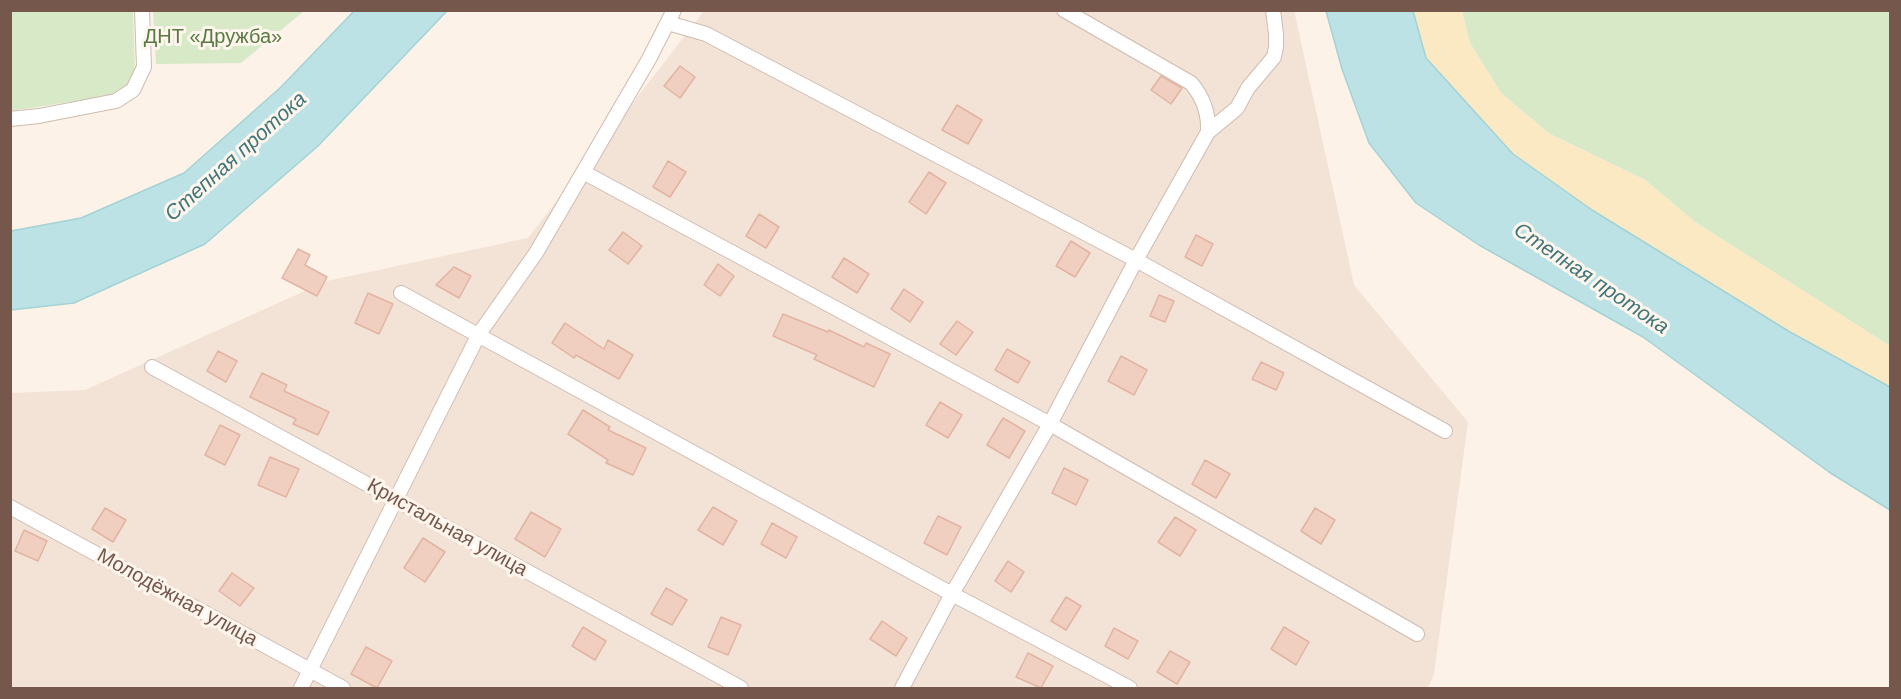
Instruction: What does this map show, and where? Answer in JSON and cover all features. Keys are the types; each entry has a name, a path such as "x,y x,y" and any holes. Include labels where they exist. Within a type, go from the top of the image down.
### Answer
{"street":[{"path":"10,119 39,116 116,101 133,90 144,68 142,10"},
{"path":"1064,10 1191,82 1199,92 1204,104 1208,132"},
{"path":"902,688 952,594 1050,424 1136,260 1208,132 1237,108 1248,88 1274,57 1276,34 1273,10"},
{"path":"301,688 479,334 536,254 671,17 1136,260 1445,431"},
{"path":"583,172 1050,424 1417,634"},
{"path":"401,293 952,594 1130,688"},
{"name":"Кристальная улица","path":"152,367 741,688"},
{"name":"Молодёжная улица","path":"10,507 343,688"}],"shaded area":[{"path":"1294,10 1354,285 1468,422 1434,674 1428,688 11,688 10,393 85,390 327,281 528,238 704,11"}],"green space":[{"name":"ДНТ «Дружба»","path":"153,10 304,11 241,63 156,64"},
{"path":"11,11 133,11 135,73 121,94 11,111"},
{"path":"1462,11 1890,11 1890,346 1695,222 1645,180 1548,133 1501,93 1470,43"}],"sand":[{"path":"1413,11 1462,11 1470,43 1501,93 1548,133 1645,180 1695,222 1890,346 1890,387 1790,332 1592,210 1513,154 1426,57"}],"water":[{"name":"Степная протока","path":"354,11 447,11 318,146 205,244 74,303 11,310 11,231 81,218 184,173 281,87"},
{"name":"Степная протока","path":"1326,11 1413,11 1426,58 1513,154 1592,210 1790,332 1890,387 1890,510 1829,472 1643,337 1479,245 1416,203 1369,143 1342,69"}],"building":[{"path":"680,66 695,77 680,98 664,86"},
{"path":"1161,76 1182,88 1171,104 1151,90"},
{"path":"957,105 982,120 968,144 942,130"},
{"path":"668,161 686,172 670,197 653,187"},
{"path":"929,172 946,183 926,214 909,202"},
{"path":"759,214 779,227 766,248 746,236"},
{"path":"623,232 642,246 628,264 609,250"},
{"path":"1196,235 1213,244 1202,266 1185,257"},
{"path":"1071,241 1090,253 1075,277 1056,266"},
{"path":"298,249 310,255 305,265 327,277 317,296 282,278"},
{"path":"844,258 869,274 857,293 832,277"},
{"path":"718,264 734,276 720,296 704,285"},
{"path":"454,267 471,276 459,298 436,285"},
{"path":"904,289 923,302 910,322 891,309"},
{"path":"368,293 393,304 379,334 355,323"},
{"path":"1159,295 1174,301 1165,322 1150,316"},
{"path":"783,314 828,332 829,330 864,347 866,343 890,354 874,387 814,359 817,355 773,336"},
{"path":"957,321 973,332 956,355 940,344"},
{"path":"565,323 604,349 608,340 633,355 619,379 576,355 574,358 552,343"},
{"path":"1007,349 1030,362 1018,383 995,370"},
{"path":"218,351 237,361 226,382 207,371"},
{"path":"1121,356 1147,370 1134,395 1108,381"},
{"path":"1261,362 1284,373 1276,390 1252,379"},
{"path":"262,373 287,385 284,391 329,412 318,435 293,424 296,419 250,397"},
{"path":"940,402 962,415 948,438 926,425"},
{"path":"583,410 610,427 608,430 646,448 633,475 606,463 608,460 568,434"},
{"path":"1003,418 1025,431 1009,458 987,445"},
{"path":"220,425 240,435 225,465 205,455"},
{"path":"270,457 299,469 286,497 258,485"},
{"path":"1205,460 1230,474 1216,498 1192,484"},
{"path":"1064,468 1088,480 1076,505 1052,493"},
{"path":"713,507 737,521 723,545 698,530"},
{"path":"105,508 126,520 113,542 92,529"},
{"path":"1315,508 1335,520 1321,544 1301,531"},
{"path":"531,512 561,529 545,557 515,539"},
{"path":"938,516 961,527 947,555 924,543"},
{"path":"1175,517 1196,530 1180,556 1158,542"},
{"path":"772,523 797,537 786,558 761,544"},
{"path":"24,530 47,541 38,561 15,551"},
{"path":"423,538 445,552 425,582 404,568"},
{"path":"1008,561 1024,572 1011,592 995,581"},
{"path":"232,573 254,588 240,606 219,591"},
{"path":"666,588 687,600 672,625 651,614"},
{"path":"1066,597 1081,606 1066,630 1051,621"},
{"path":"721,617 741,625 728,655 708,647"},
{"path":"882,621 907,638 896,656 870,639"},
{"path":"583,627 606,641 595,660 572,646"},
{"path":"1284,627 1309,642 1296,665 1271,649"},
{"path":"1114,628 1138,641 1128,659 1105,646"},
{"path":"366,647 392,661 377,688 351,674"},
{"path":"1170,651 1190,662 1177,684 1157,672"},
{"path":"1028,653 1053,666 1041,688 1016,677"}]}
